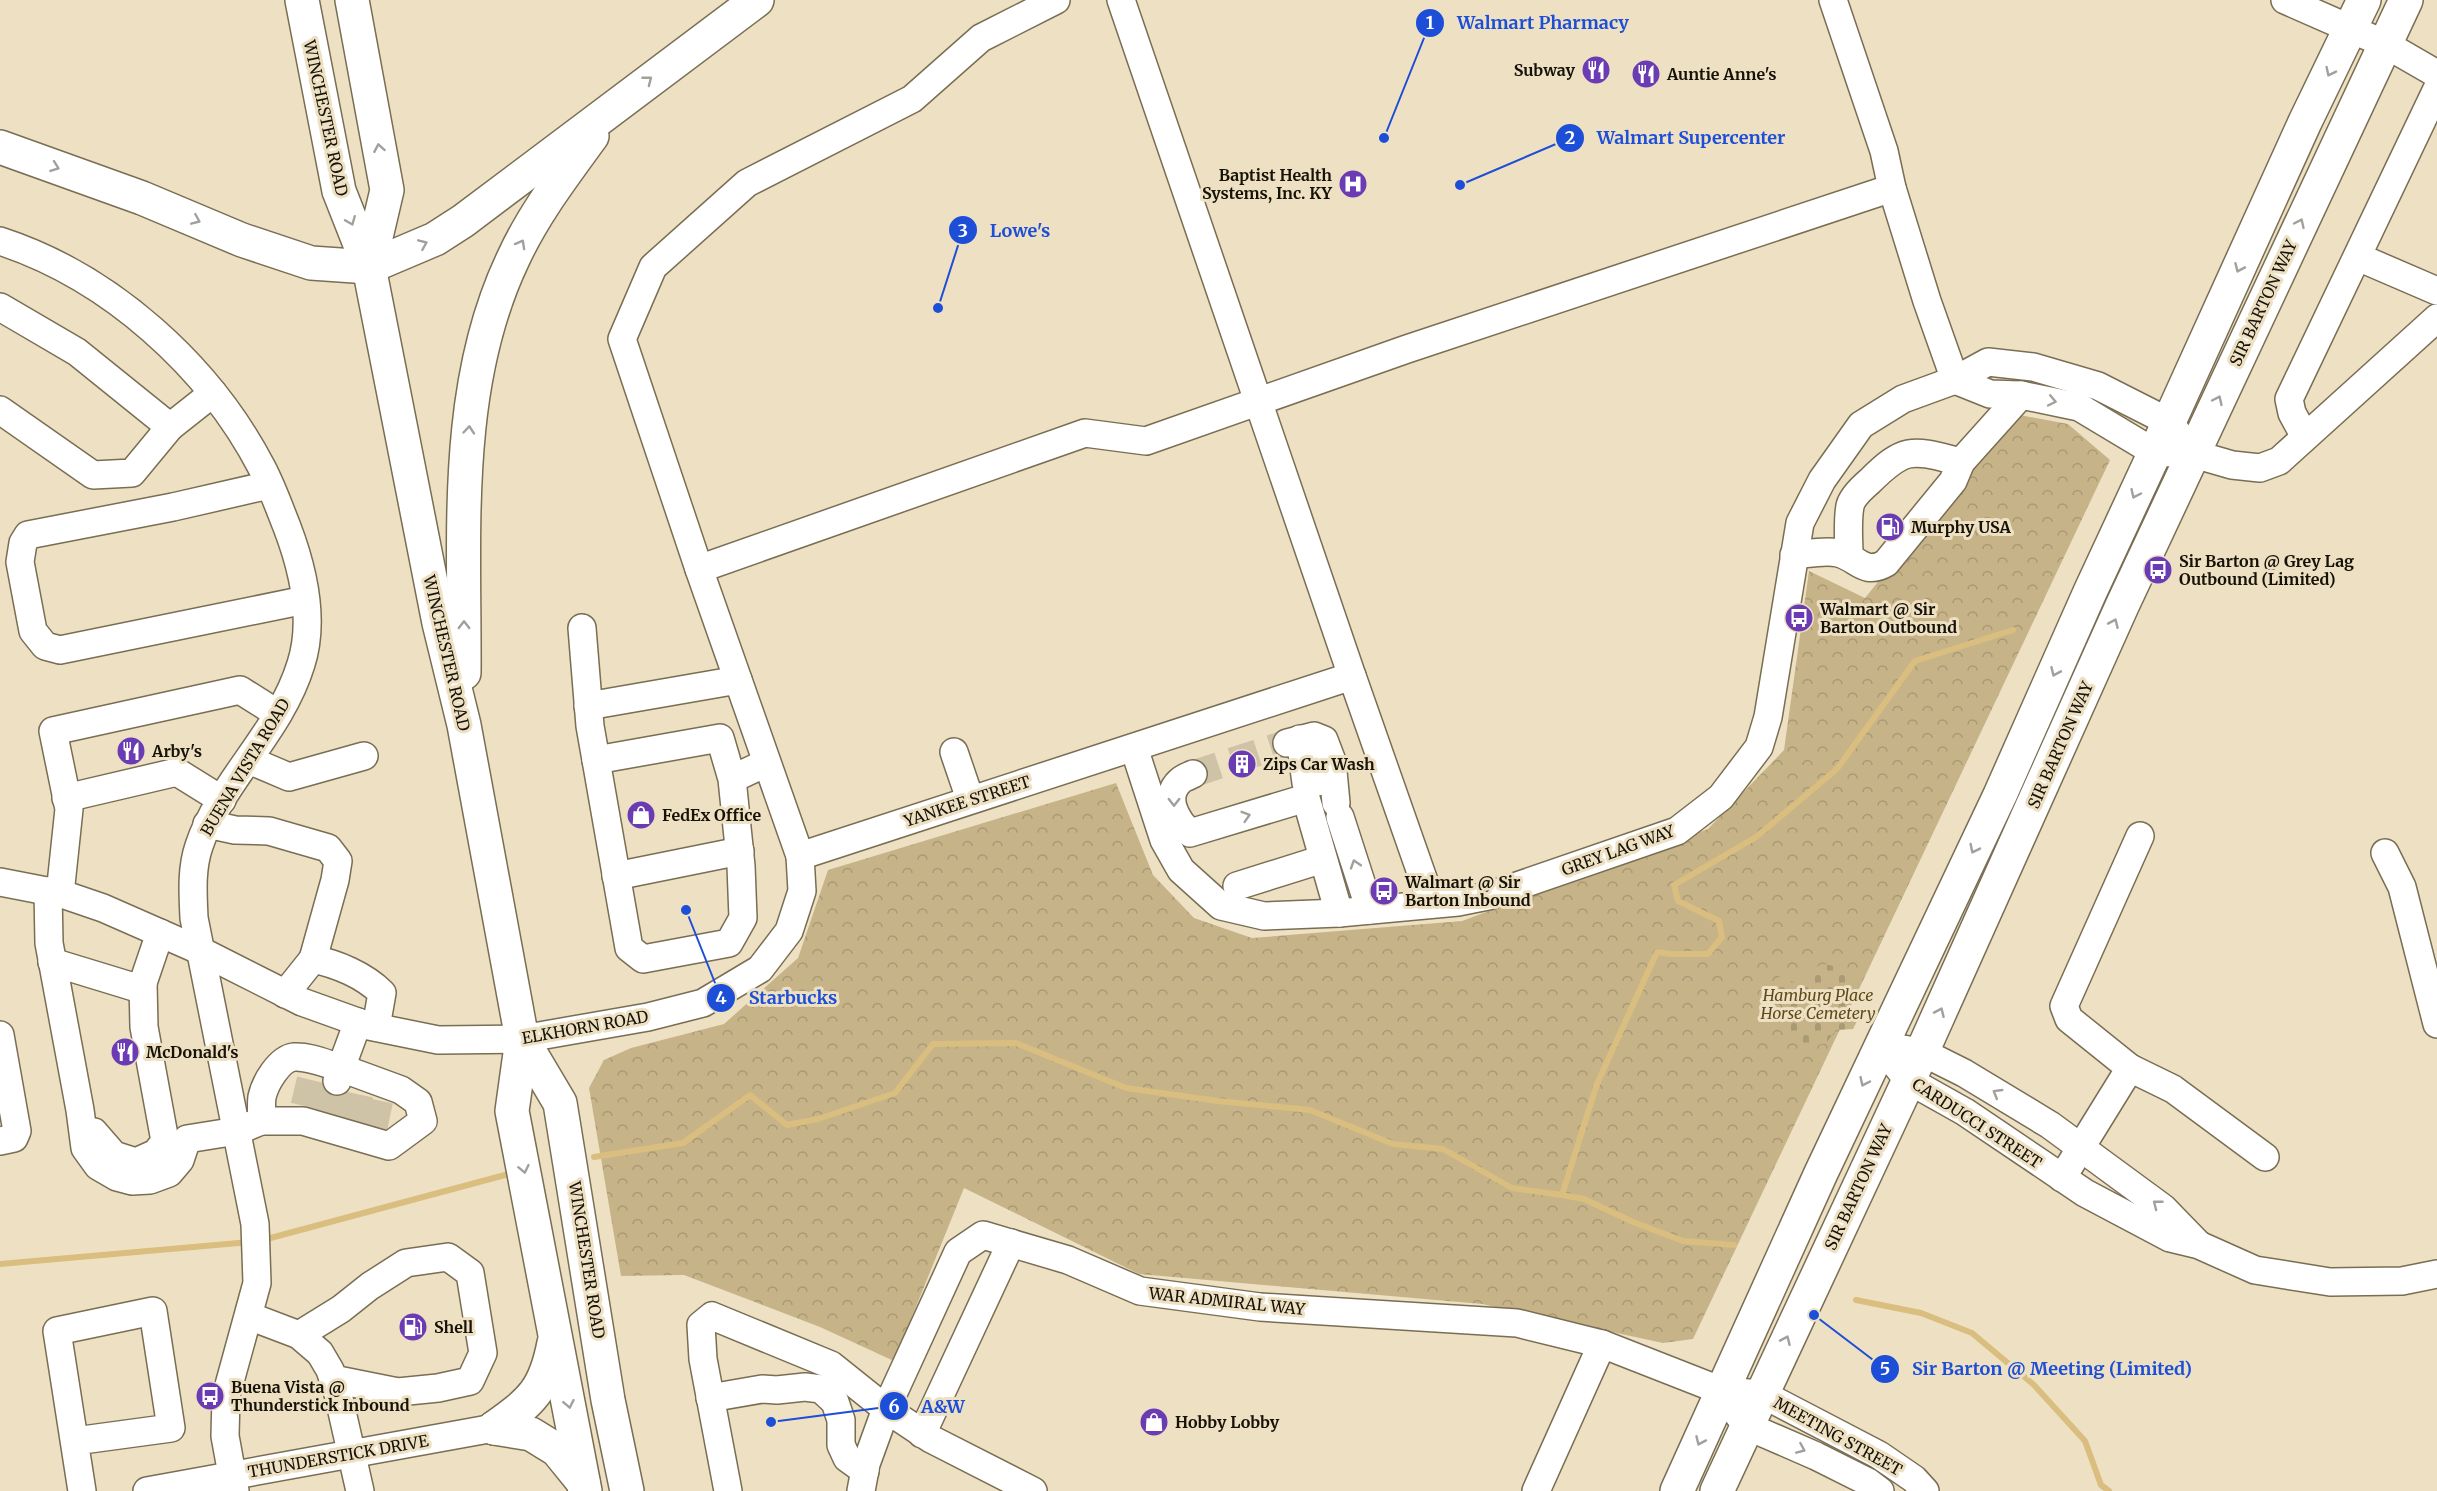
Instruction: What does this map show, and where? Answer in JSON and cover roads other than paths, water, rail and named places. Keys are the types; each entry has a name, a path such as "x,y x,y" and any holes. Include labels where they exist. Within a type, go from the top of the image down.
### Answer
{"main road":[{"name":"WINCHESTER ROAD","path":"302,0 339,191 369,267 439,623 464,725 522,1039 512,1112 585,1487"},
{"name":"WINCHESTER ROAD","path":"352,0 387,190 369,267"},
{"path":"0,147 142,198 242,240 311,263 369,267 435,239 463,221 742,9 757,0"},
{"name":"SIR BARTON WAY","path":"1677,1491 1881,1046 2000,795 2300,133 2364,0"},
{"name":"SIR BARTON WAY","path":"1716,1491 1915,1066 2061,747 2122,606 2406,0"},
{"path":"464,725 465,474 472,392 489,317 513,259 545,201 612,109"},
{"name":"WINCHESTER ROAD","path":"522,1039 561,1103 608,1400 627,1491"},
{"path":"494,1428 536,1395 549,1369 556,1336"},
{"path":"494,1428 531,1434 557,1450 585,1487"}],"street":[{"name":"ELKHORN ROAD","path":"0,882 54,893 103,908 201,951 285,994 367,1025 438,1040 522,1039 648,1017 703,1003 760,969 789,931 802,891 800,856 699,569 622,339 653,267 747,183 912,99 981,38 1056,0"},
{"path":"1121,0 1432,904"},
{"path":"1833,0 1884,151 1892,188 1927,301 1955,380 1990,394 2021,395 2079,407 2154,452 2194,454 2232,465 2260,468 2279,461 2437,318"},
{"path":"2285,0 2385,44 2437,74"},
{"path":"2305,437 2292,413 2289,399 2437,89"},
{"path":"699,569 1085,433 1146,441 1456,332 1892,188"},
{"name":"BUENA VISTA ROAD","path":"2,246 68,271 119,304 172,348 213,393 262,468 294,547 305,600 307,629 301,663 288,697 207,824 198,848 193,882 194,918 255,1224 258,1266 257,1283 249,1316 230,1375 226,1396 225,1436 234,1483"},
{"path":"2358,257 2437,291"},
{"path":"0,307 77,352 170,427"},
{"name":"GREY LAG WAY","path":"1134,748 1164,840 1181,870 1221,906 1264,916 1339,913 1488,896 1677,831 1721,797 1759,747 1768,717 1800,524 1822,480 1862,425 1904,399 1955,380 1988,362 2032,367 2098,386 2169,422 2194,454"},
{"path":"0,410 93,475 132,472 170,427 213,393"},
{"path":"1794,555 1836,552 1866,568 1876,569 1886,563 1953,482 1960,462 2021,395"},
{"path":"1849,557 1850,504 1862,488 1891,460 1909,453 1932,455 1960,462"},
{"path":"269,485 173,507 28,535 23,543 20,562 33,631 45,646 60,650 305,600"},
{"path":"582,628 588,706 596,760 629,948 643,959 729,943 743,918 740,851 732,779 720,738 596,760"},
{"name":"YANKEE STREET","path":"800,856 1352,676"},
{"path":"588,706 738,680"},
{"path":"143,983 155,1022 169,1086 187,1139 180,1160 169,1173 150,1180 132,1181 117,1177 99,1166 85,1148 52,962 49,943 54,893 69,809 53,731 240,690 278,714"},
{"path":"1339,913 1323,859 1294,741 1314,736 1324,740 1332,761 1336,800 1370,910"},
{"path":"954,752 970,799"},
{"path":"249,760 289,777 364,756"},
{"path":"732,779 766,763"},
{"path":"66,798 177,772 222,800"},
{"path":"1193,774 1179,781 1172,803 1174,814 1190,833 1306,790 1336,800"},
{"path":"207,824 235,830 269,831 328,848 338,861 313,959 285,994"},
{"path":"2140,836 2064,1006 2069,1019 2130,1068 2173,1089 2265,1157"},
{"path":"616,876 740,851"},
{"path":"2385,853 2402,887 2432,979 2437,1024"},
{"path":"1237,886 1323,859"},
{"path":"80,1110 97,1137 114,1155 136,1162 156,1153 165,1141 144,1027 143,983 160,933"},
{"path":"313,959 325,961 370,981 382,993 367,1025 362,1082"},
{"path":"52,962 134,987 143,983"},
{"path":"0,1035 17,1131 14,1138 0,1141"},
{"name":"CARDUCCI STREET","path":"1881,1046 1915,1066 1965,1112 2062,1178 2170,1238 2199,1245 2256,1270 2330,1282 2402,1281 2437,1274"},
{"path":"187,1139 237,1131 261,1121 339,1124 389,1146 423,1121 418,1102 401,1090 362,1082 314,1067 293,1057 281,1065 269,1080 262,1097 261,1121"},
{"name":"CARDUCCI STREET","path":"1915,1066 1964,1073 2050,1125 2163,1208 2199,1245"},
{"path":"2062,1178 2130,1068"},
{"name":"WAR ADMIRAL WAY","path":"863,1481 886,1409 958,1252 983,1235 1068,1260 1140,1291 1260,1307 1517,1323 1602,1344 1722,1391"},
{"path":"922,1434 1011,1244"},
{"path":"299,1335 341,1309 370,1286 406,1263 448,1257 470,1273 483,1353 470,1381 438,1388 398,1392 333,1379"},
{"path":"75,1441 171,1428 153,1311 57,1331 82,1491"},
{"path":"249,1316 299,1335 320,1353 333,1379 360,1491"},
{"path":"728,1491 703,1359 701,1325 712,1316 831,1365 886,1409 922,1434 1033,1491"},
{"path":"1536,1491 1602,1344"},
{"path":"710,1398 762,1389 805,1387 821,1389 835,1402 841,1420 841,1445 863,1481"},
{"path":"1722,1391 1747,1426"},
{"name":"MEETING STREET","path":"1722,1391 1762,1394 1879,1455 1914,1479 1925,1491"},
{"name":"MEETING STREET","path":"1747,1426 1816,1456 1868,1482 1880,1491"},
{"name":"THUNDERSTICK DRIVE","path":"147,1491 234,1483 352,1452 494,1428"}],"waterway":[{"path":"594,1157 683,1143 750,1095 787,1125 818,1119 895,1093 933,1044 1016,1043 1126,1088 1218,1101 1310,1110 1393,1144 1443,1149 1512,1188 1562,1195 1597,1084 1657,952 1708,954 1722,937 1719,921 1678,901 1674,885 1756,837 1837,769 1915,661 2013,630"},
{"path":"263,1240 505,1175"},
{"path":"1562,1195 1584,1199 1633,1222 1683,1241 1734,1245"},
{"path":"0,1264 250,1242"},
{"path":"1856,1300 1921,1313 1972,1333 2034,1385 2085,1441 2101,1485 2109,1491"}],"tunnel":[{"path":"1193,774 1287,743"},
{"path":"304,1106 312,1073"},
{"path":"328,1114 337,1081"},
{"path":"354,1121 361,1089"},
{"path":"374,1127 381,1094"}],"place":[{"name":"Subway","path":"1596,70"},
{"name":"Auntie Anne's","path":"1646,74"},
{"name":"Walmart Pharmacy","path":"1384,138"},
{"name":"Baptist Health Systems, Inc. KY","path":"1353,184"},
{"name":"Walmart Supercenter","path":"1460,185"},
{"name":"Lowe's","path":"938,308"},
{"name":"Murphy USA","path":"1890,527"},
{"name":"Sir Barton @ Grey Lag Outbound (Limited)","path":"2158,570"},
{"name":"Walmart @ Sir Barton Outbound","path":"1799,618"},
{"name":"Arby's","path":"131,751"},
{"name":"Zips Car Wash","path":"1242,764"},
{"name":"FedEx Office","path":"641,815"},
{"name":"Walmart @ Sir Barton Inbound","path":"1384,891"},
{"name":"Starbucks","path":"686,910"},
{"name":"McDonald's","path":"125,1052"},
{"name":"Sir Barton @ Meeting (Limited)","path":"1814,1315"},
{"name":"Shell","path":"413,1327"},
{"name":"Buena Vista @ Thunderstick Inbound","path":"210,1396"},
{"name":"A&W","path":"771,1422"},
{"name":"Hobby Lobby","path":"1154,1422"}],"park label":[{"name":"Hamburg Place Horse Cemetery","path":"1818,1004"}]}
